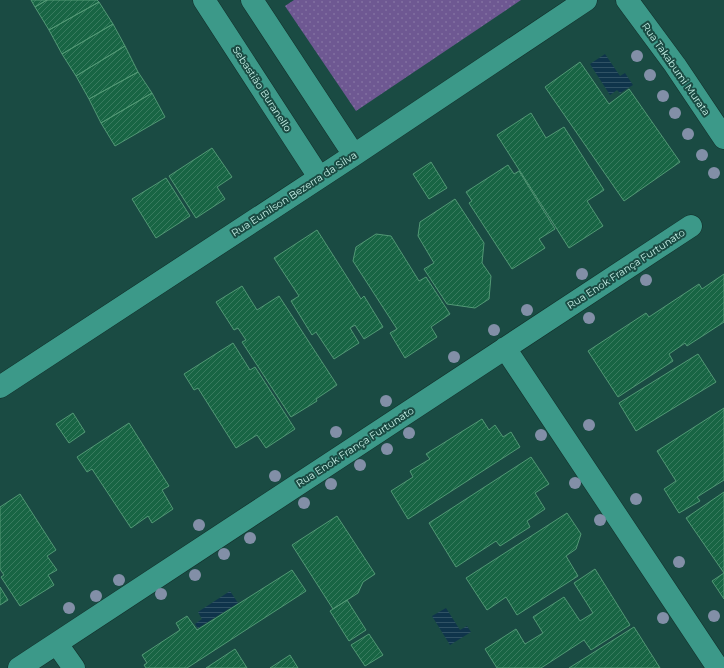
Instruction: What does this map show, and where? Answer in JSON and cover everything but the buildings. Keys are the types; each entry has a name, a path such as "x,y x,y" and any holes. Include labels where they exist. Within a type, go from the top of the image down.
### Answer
{"street":[{"name":"Sebastião Buranello","path":"204,0 319,177"},
{"path":"252,0 354,155"},
{"name":"Rua Eunilson Bezerra da Silva","path":"0,387 354,155 586,0"},
{"name":"Rua Takabumi Murata","path":"627,0 675,65 724,138"},
{"name":"Rua Enok França Furtunato","path":"19,668 691,226"},
{"path":"506,348 718,668"},
{"path":"57,644 74,668"}],"shaded area":[{"path":"294,0 521,0 356,111 285,6"}],"water":[{"path":"605,54 620,76 625,73 633,85 620,93 617,90 610,95 590,64"},
{"path":"230,591 238,603 198,628 195,624 202,619 198,612"},
{"path":"446,608 460,630 467,626 471,632 450,645 432,616"}]}
